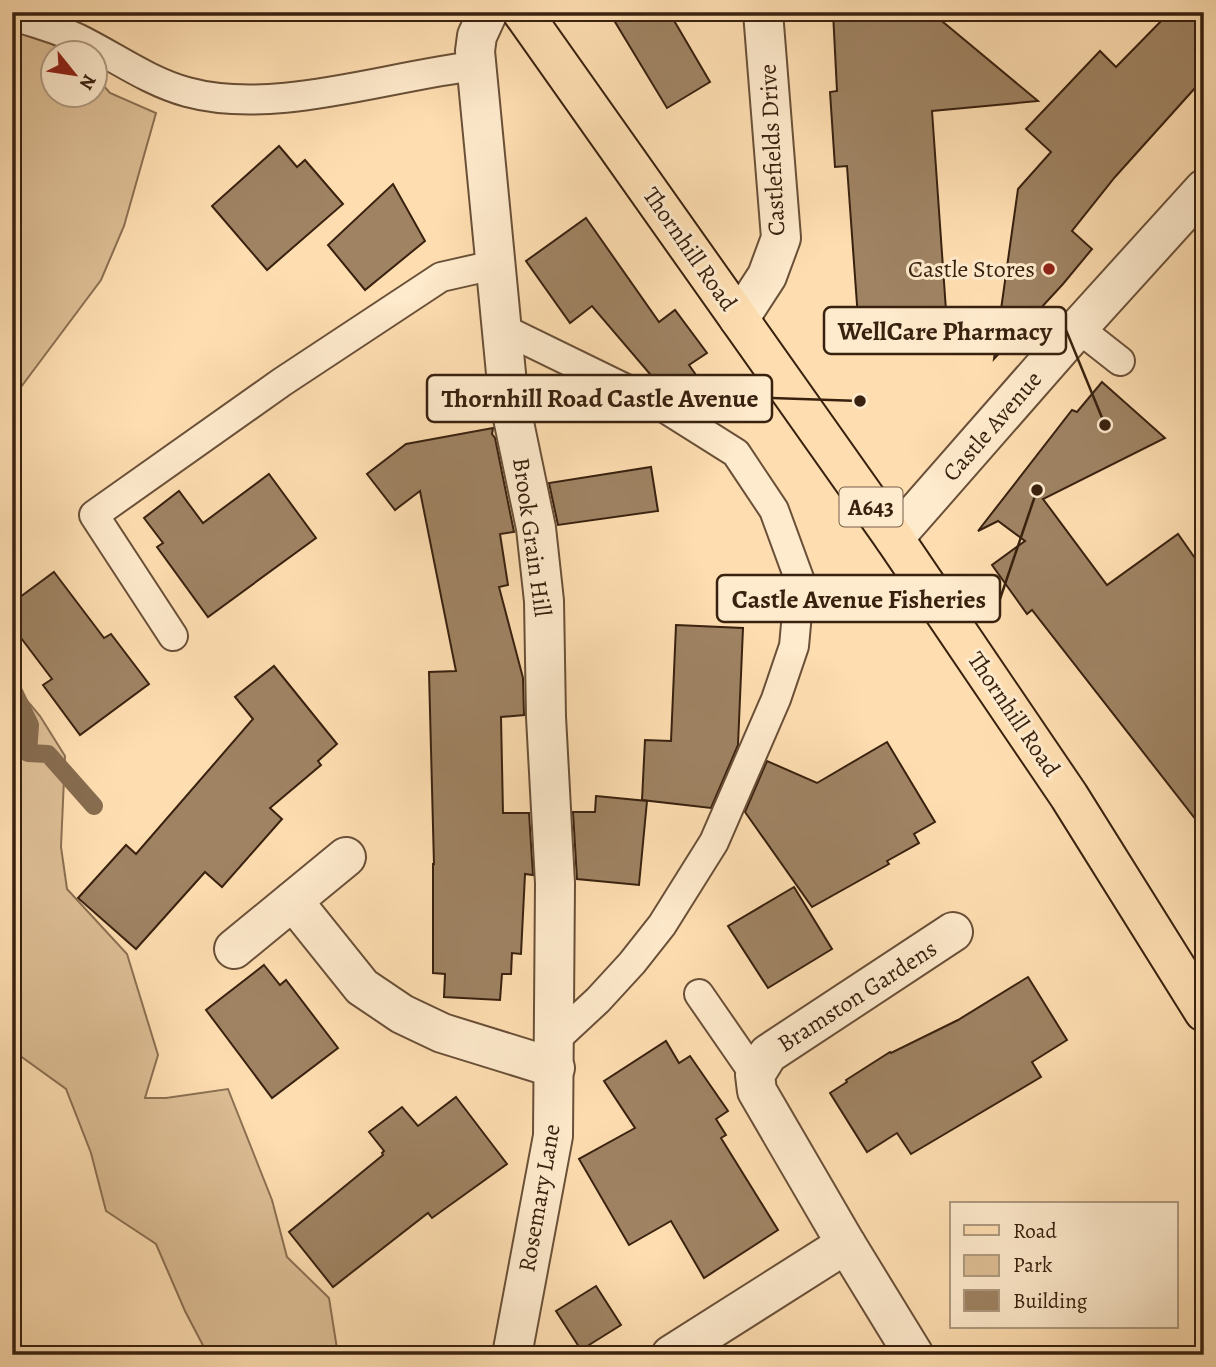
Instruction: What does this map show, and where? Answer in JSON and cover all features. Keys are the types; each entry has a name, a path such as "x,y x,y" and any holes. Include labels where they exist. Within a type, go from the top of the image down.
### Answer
{"main road":[{"name":"Thornhill Road","path":"522,12 894,538 1069,796 1204,1012"}],"street":[{"name":"Brook Grain Hill","path":"488,12 477,36 475,51 494,265 508,394 536,528 544,601 546,717 555,883 555,1054"},
{"name":"Castlefields Drive","path":"739,319 767,276 781,238 764,12"},
{"name":"Castle Avenue","path":"894,538 1077,328 1204,189"},
{"path":"234,949 346,857"},
{"path":"293,901 362,987 402,1014 466,1041 555,1054"},
{"name":"Bramston Gardens","path":"914,1355 757,1091 755,1075 768,1054 953,932"},
{"name":"Rosemary Lane","path":"512,1355 553,1136 555,1054"},
{"path":"674,1354 846,1244"}],"lane":[{"path":"12,15 75,37 159,83 189,93 234,101 293,97 476,66"},
{"path":"173,636 94,515 271,390 441,277 494,265"},
{"path":"501,328 663,407 737,453 774,510 800,581 794,646 776,699 714,842 662,925 555,1054"},
{"path":"1077,328 1120,361"},
{"path":"699,994 755,1075"}],"green space":[{"path":"12,12 67,12 59,38 38,38 38,108 108,108 108,91 156,113 124,226 101,280 12,399"},
{"path":"12,666 24,697 40,716 65,756 61,847 67,889 127,954 158,1055 145,1098 166,1098 228,1089 272,1200 287,1257 329,1298 338,1355 208,1355 185,1311 156,1244 106,1211 91,1153 66,1089 12,1050"}],"building":[{"path":"609,12 669,12 710,82 667,108"},
{"path":"833,12 931,12 1038,101 932,111 948,339 860,346 847,166 835,167 830,92 837,91"},
{"path":"1170,12 1204,12 1204,78 1115,177 1072,231 1092,249 994,359 1018,189 1051,152 1026,129 1100,51 1116,67"},
{"path":"279,146 297,167 305,160 343,204 267,270 212,206"},
{"path":"393,184 425,241 365,290 328,245"},
{"path":"586,218 659,322 675,310 707,353 689,365 713,399 699,410 661,387 592,306 570,323 526,261"},
{"path":"1102,382 1165,438 1043,499 1107,585 1178,534 1204,571 1204,830 1032,610 1027,614 992,565 1025,541 998,521 978,531 1072,410 1077,412"},
{"path":"493,428 492,434 514,532 500,534 508,585 499,587 523,678 524,715 501,717 503,813 529,813 533,875 525,874 521,954 512,953 511,974 502,974 500,1000 444,997 445,974 433,973 433,863 434,865 429,672 456,671 420,491 395,510 367,474 406,444"},
{"path":"651,467 658,511 558,525 549,483"},
{"path":"269,474 316,538 208,617 157,547 163,543 144,518 179,491 203,523"},
{"path":"54,572 104,638 111,634 149,684 80,735 43,685 52,679 12,626 12,603"},
{"path":"676,625 743,628 738,745 711,808 642,800 645,740 671,741"},
{"path":"274,666 337,744 318,761 321,765 270,808 282,819 222,887 205,872 136,949 78,898 126,845 136,854 253,719 235,697"},
{"path":"887,742 935,822 914,834 919,843 887,861 889,864 812,907 745,812 767,761 817,783"},
{"path":"596,796 647,801 639,885 577,879 573,812 595,812"},
{"path":"794,887 832,949 768,988 728,926"},
{"path":"264,965 280,985 286,980 338,1048 272,1098 206,1010"},
{"path":"1028,977 1067,1040 1032,1062 1041,1077 911,1154 897,1133 867,1152 830,1093 890,1052 958,1020"},
{"path":"666,1041 679,1063 690,1056 728,1111 716,1119 726,1135 721,1138 778,1230 704,1278 671,1221 629,1245 579,1159 635,1128 604,1081"},
{"path":"456,1097 507,1164 432,1218 428,1213 333,1287 289,1232 383,1155 384,1151 369,1132 402,1107 418,1126"},
{"path":"596,1286 621,1325 581,1350 556,1311"}],"waterway":[{"path":"12,688 30,725 28,753 48,754 94,806"}],"place":[{"name":"Castle Stores","path":"1049,269"},
{"name":"Thornhill Road Castle Avenue","path":"860,401"},
{"name":"WellCare Pharmacy","path":"1105,425"},
{"name":"Castle Avenue Fisheries","path":"1037,490"}]}
